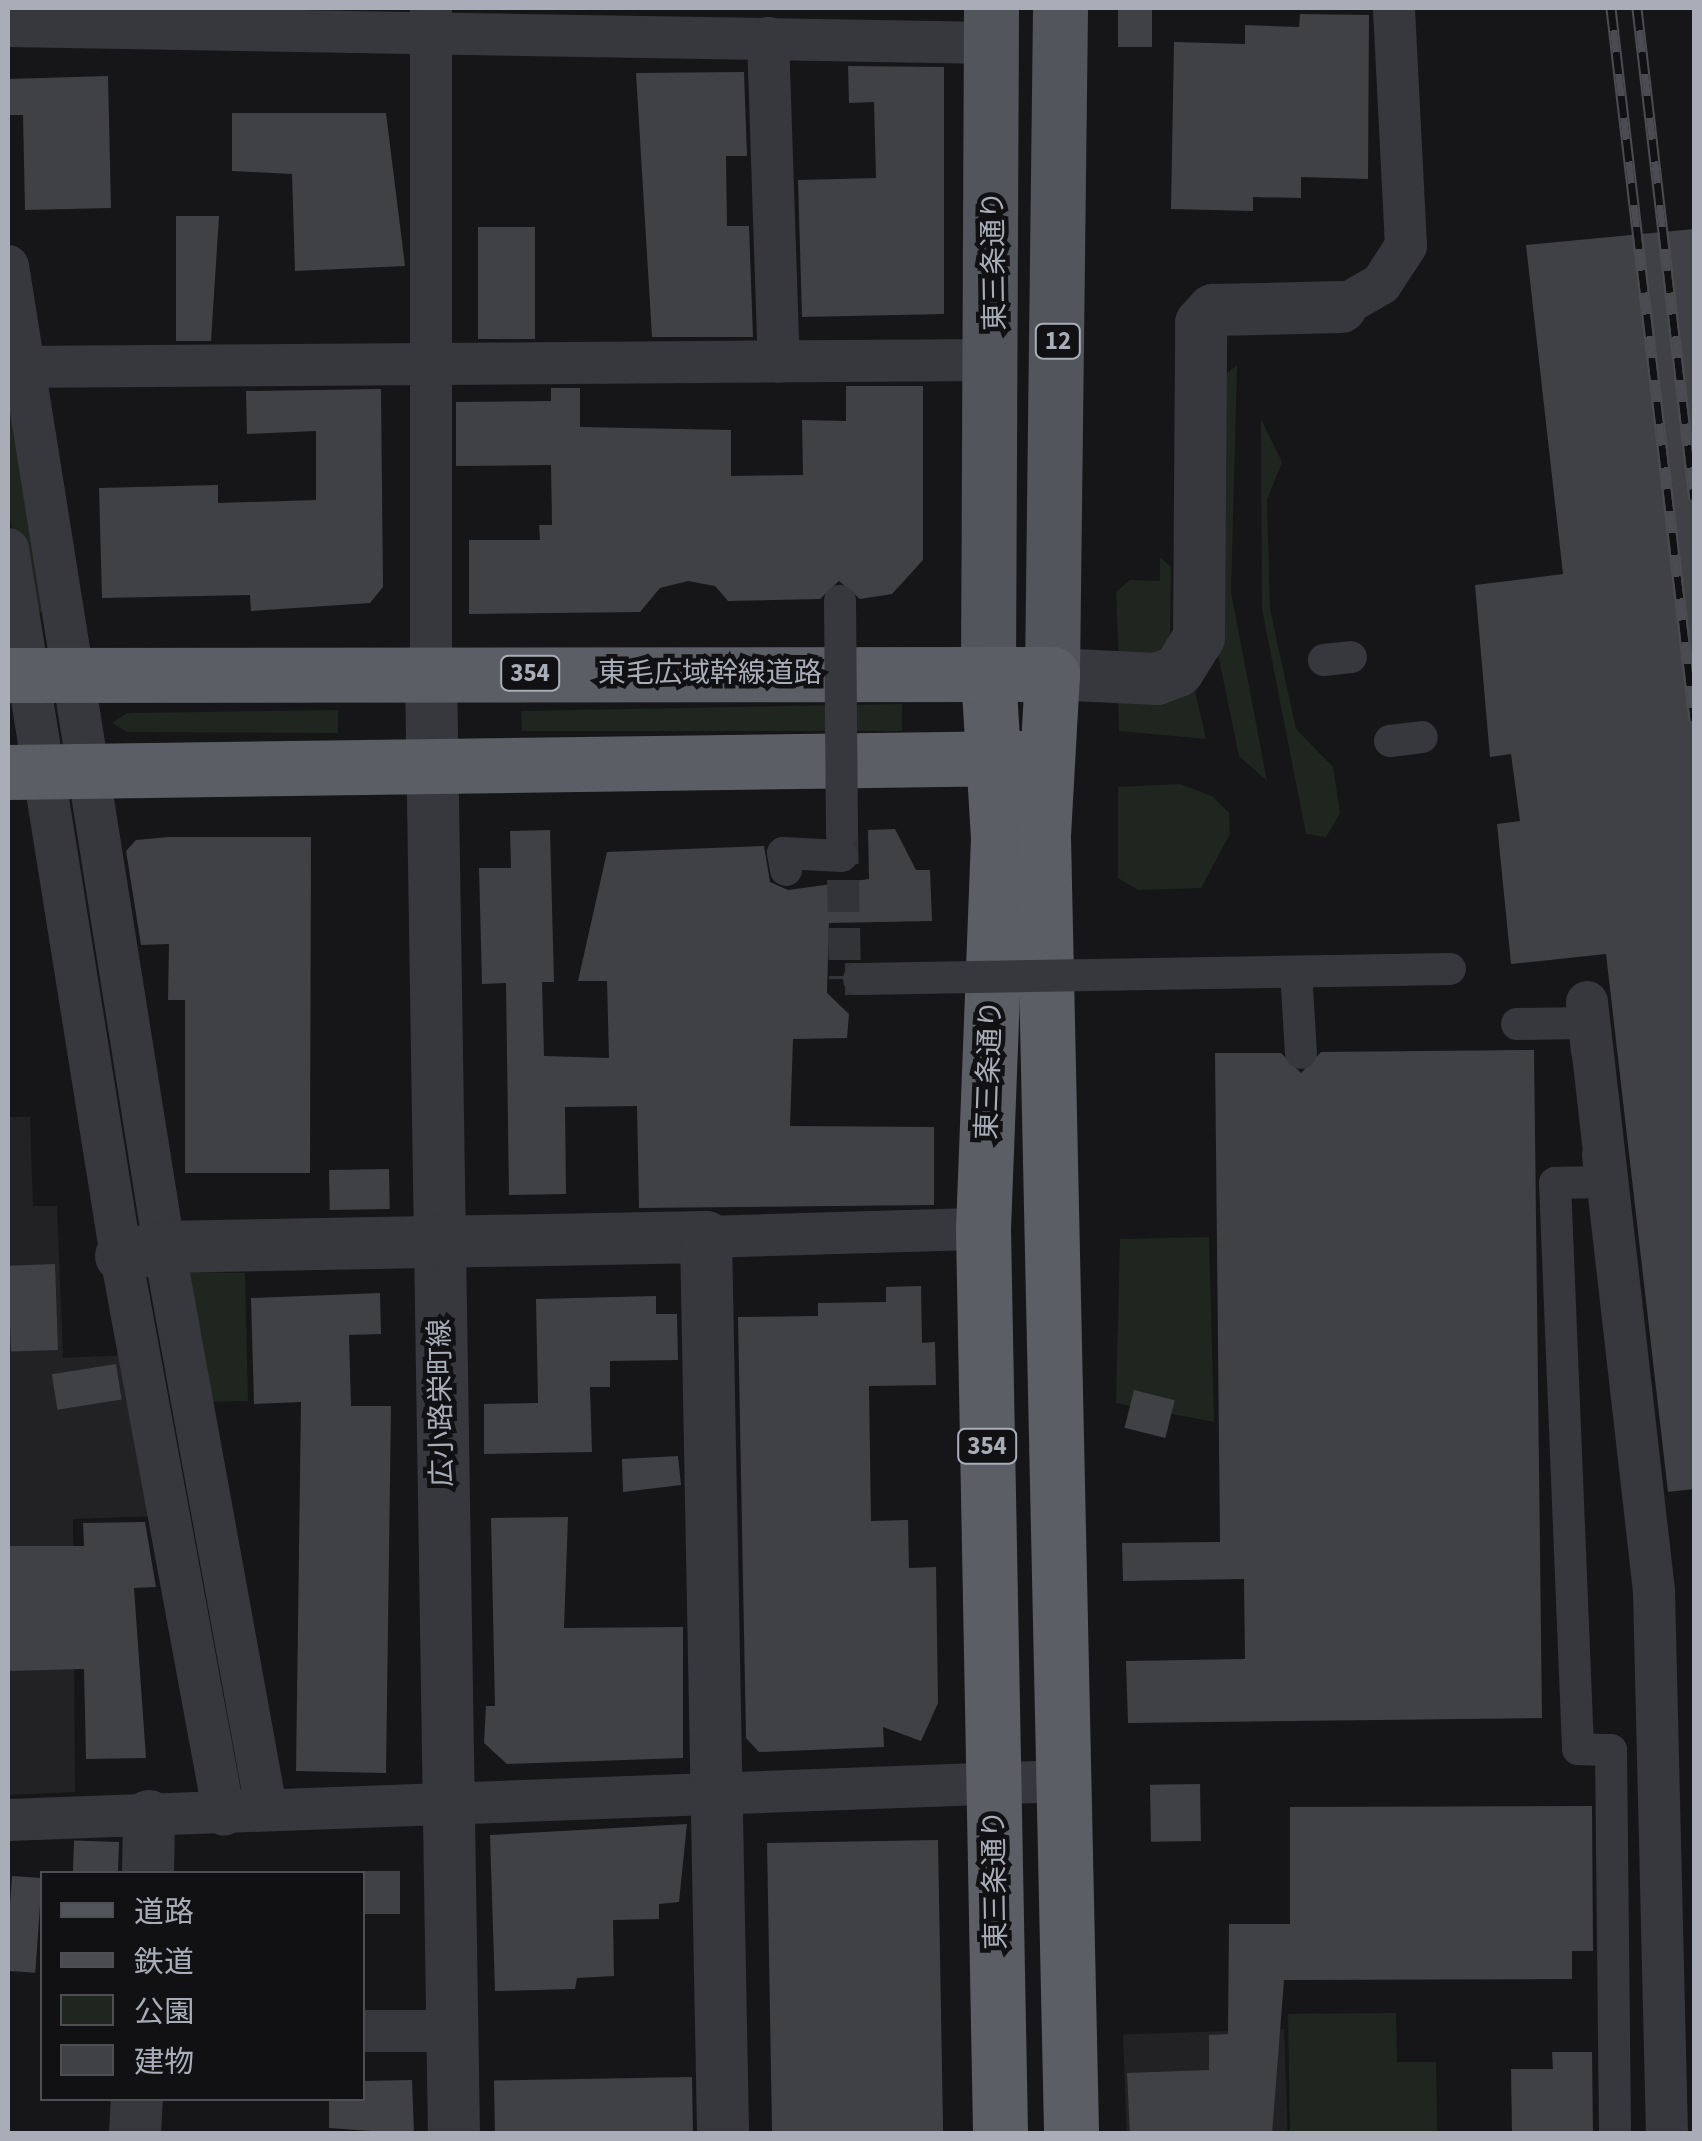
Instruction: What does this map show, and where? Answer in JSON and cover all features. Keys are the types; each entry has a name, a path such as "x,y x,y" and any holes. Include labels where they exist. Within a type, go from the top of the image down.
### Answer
{"highway":[{"name":"東毛広域幹線道路","path":"38,674 1052,674"},
{"name":"東三条通り","path":"988,674 988,759 998,838 983,1229 1000,2134"},
{"name":"354","path":"1052,674 1050,758 1042,837 1071,2134"},
{"path":"48,771 434,769 1050,758"}],"main road":[{"name":"12","path":"1052,674 1060,8"},
{"name":"東三条通り","path":"988,674 996,360 991,25"}],"street":[{"path":"1052,674 1156,678 1178,671 1199,638 1201,323 1213,310 1341,306 1381,284 1406,246 1394,8"},
{"path":"431,20 435,364 431,672"},
{"path":"8,26 431,20 768,38 991,25"},
{"path":"768,38 779,362"},
{"path":"8,266 48,771 142,1252 266,1808"},
{"path":"16,367 996,360"},
{"path":"8,549 38,674"},
{"path":"786,870 782,853 842,844 840,600"},
{"name":"広小路栄町線","path":"431,672 454,2134"},
{"path":"859,978 1450,970"},
{"path":"1296,972 1301,1052"},
{"path":"1587,1002 1654,1591 1667,2134"},
{"path":"1517,1024 1584,1022 1602,1182 1555,1183 1578,1750 1611,1750 1614,2134"},
{"path":"142,1252 983,1229"},
{"path":"706,1236 723,2134"},
{"path":"142,1252 224,1815"},
{"path":"8,1820 224,1815 266,1808 449,1800 1064,1780"},
{"path":"148,1871 150,1816"},
{"path":"365,2031 453,2031"},
{"path":"136,2134 137,2101"}],"shaded area":[{"path":"8,1117 30,1117 33,1206 57,1206 63,1358 128,1355 156,1516 73,1519 75,1792 8,1795"},
{"path":"1284,2029 1288,2133 1127,2134 1123,2035"}],"green space":[{"path":"1237,365 1231,592 1267,781 1239,756 1216,645 1221,378"},
{"path":"8,406 13,406 54,614 28,611 8,508"},
{"path":"1261,419 1282,462 1267,500 1270,609 1296,729 1333,767 1340,813 1326,837 1306,834 1262,609"},
{"path":"1160,557 1171,567 1170,638 1155,655 1119,661 1116,592 1130,580 1160,581"},
{"path":"1192,678 1206,739 1119,731 1118,698"},
{"path":"902,704 902,731 522,731 521,711"},
{"path":"338,710 338,733 127,732 112,723 127,713"},
{"path":"1179,784 1212,796 1229,813 1230,834 1201,888 1138,890 1118,878 1118,787"},
{"path":"1209,1237 1214,1422 1116,1403 1120,1239"},
{"path":"179,1272 245,1273 248,1401 201,1402"},
{"path":"1396,2013 1397,2062 1436,2062 1437,2133 1290,2133 1288,2014"}],"building":[{"path":"1118,8 1152,8 1152,47 1118,47"},
{"path":"1300,14 1369,15 1368,179 1301,177 1301,198 1253,197 1253,211 1171,209 1174,42 1245,44 1245,25 1299,27"},
{"path":"848,66 944,67 944,314 802,317 798,180 876,178 874,102 849,103"},
{"path":"744,72 747,156 726,156 727,226 749,226 753,337 652,337 636,73"},
{"path":"108,76 111,208 25,210 23,115 8,115 8,79"},
{"path":"232,113 386,113 405,266 295,271 292,174 232,171"},
{"path":"176,216 219,216 211,341 176,341"},
{"path":"478,227 535,227 535,339 478,339"},
{"path":"1694,229 1694,1489 1668,1492 1606,954 1511,964 1497,824 1520,821 1511,754 1490,757 1475,585 1563,574 1526,245"},
{"path":"846,386 923,386 923,560 892,594 860,599 839,581 820,599 728,601 715,586 688,581 660,588 640,612 469,614 469,540 540,540 539,525 552,525 551,465 456,466 456,402 551,401 551,388 580,388 580,427 731,430 731,476 803,475 802,420 846,421"},
{"path":"381,389 383,587 370,603 251,611 250,595 102,598 99,488 218,485 218,503 316,500 316,431 247,434 246,391"},
{"path":"895,829 916,870 930,870 932,921 829,923 827,993 849,1014 847,1038 793,1039 790,1126 934,1127 934,1205 639,1208 637,1106 565,1107 566,1194 509,1195 506,983 482,984 479,868 511,868 510,831 550,830 554,982 542,982 544,1056 609,1058 607,981 578,981 607,852 764,846 770,882 788,890 869,879 868,830"},
{"path":"311,837 310,1173 185,1173 185,1000 168,1000 169,944 141,945 126,851 136,840"},
{"path":"1534,1050 1542,1718 1128,1723 1126,1661 1245,1659 1244,1579 1123,1581 1122,1543 1220,1542 1215,1053 1281,1053 1301,1073 1321,1052"},
{"path":"389,1169 390,1209 330,1210 329,1170"},
{"path":"55,1264 58,1350 11,1352 8,1266"},
{"path":"921,1286 922,1343 935,1342 936,1385 869,1386 871,1521 908,1520 909,1568 936,1567 938,1703 921,1741 883,1727 884,1747 759,1752 746,1738 738,1317 818,1316 818,1303 886,1302 886,1287"},
{"path":"380,1293 381,1334 349,1335 351,1406 391,1406 386,1773 296,1771 301,1402 254,1404 251,1298"},
{"path":"656,1296 656,1314 677,1314 678,1360 610,1361 610,1387 590,1387 592,1452 484,1454 484,1404 538,1403 536,1299"},
{"path":"116,1364 122,1400 57,1410 52,1374"},
{"path":"1134,1390 1175,1400 1165,1438 1125,1428"},
{"path":"678,1456 681,1485 623,1492 622,1459"},
{"path":"568,1517 564,1628 683,1627 683,1758 507,1764 484,1743 486,1706 495,1706 491,1518"},
{"path":"145,1522 156,1587 134,1588 146,1758 86,1759 84,1669 8,1671 8,1546 84,1546 83,1523"},
{"path":"1200,1784 1201,1841 1151,1842 1150,1785"},
{"path":"1592,1806 1593,1951 1572,1951 1572,1979 1284,1980 1272,2134 1130,2134 1127,2073 1209,2070 1209,2035 1228,2034 1229,1924 1290,1924 1290,1807"},
{"path":"687,1824 679,1902 659,1904 659,1919 613,1920 614,1976 577,1978 575,1989 495,1991 490,1835"},
{"path":"74,1840 119,1842 118,1871 73,1871"},
{"path":"938,1840 943,2134 772,2134 767,1843"},
{"path":"365,1871 400,1871 400,1914 365,1914"},
{"path":"12,1876 40,1878 35,1973 8,1971"},
{"path":"1552,2052 1592,2052 1593,2134 1512,2134 1511,2069 1553,2069"},
{"path":"692,2077 693,2134 495,2134 494,2080"},
{"path":"412,2080 414,2134 329,2128 329,2101 365,2101 365,2081"}],"tunnel":[{"path":"842,832 845,979 859,979"}],"railway":[{"path":"1611,8 1694,720"},
{"path":"1637,8 1694,499"}]}
